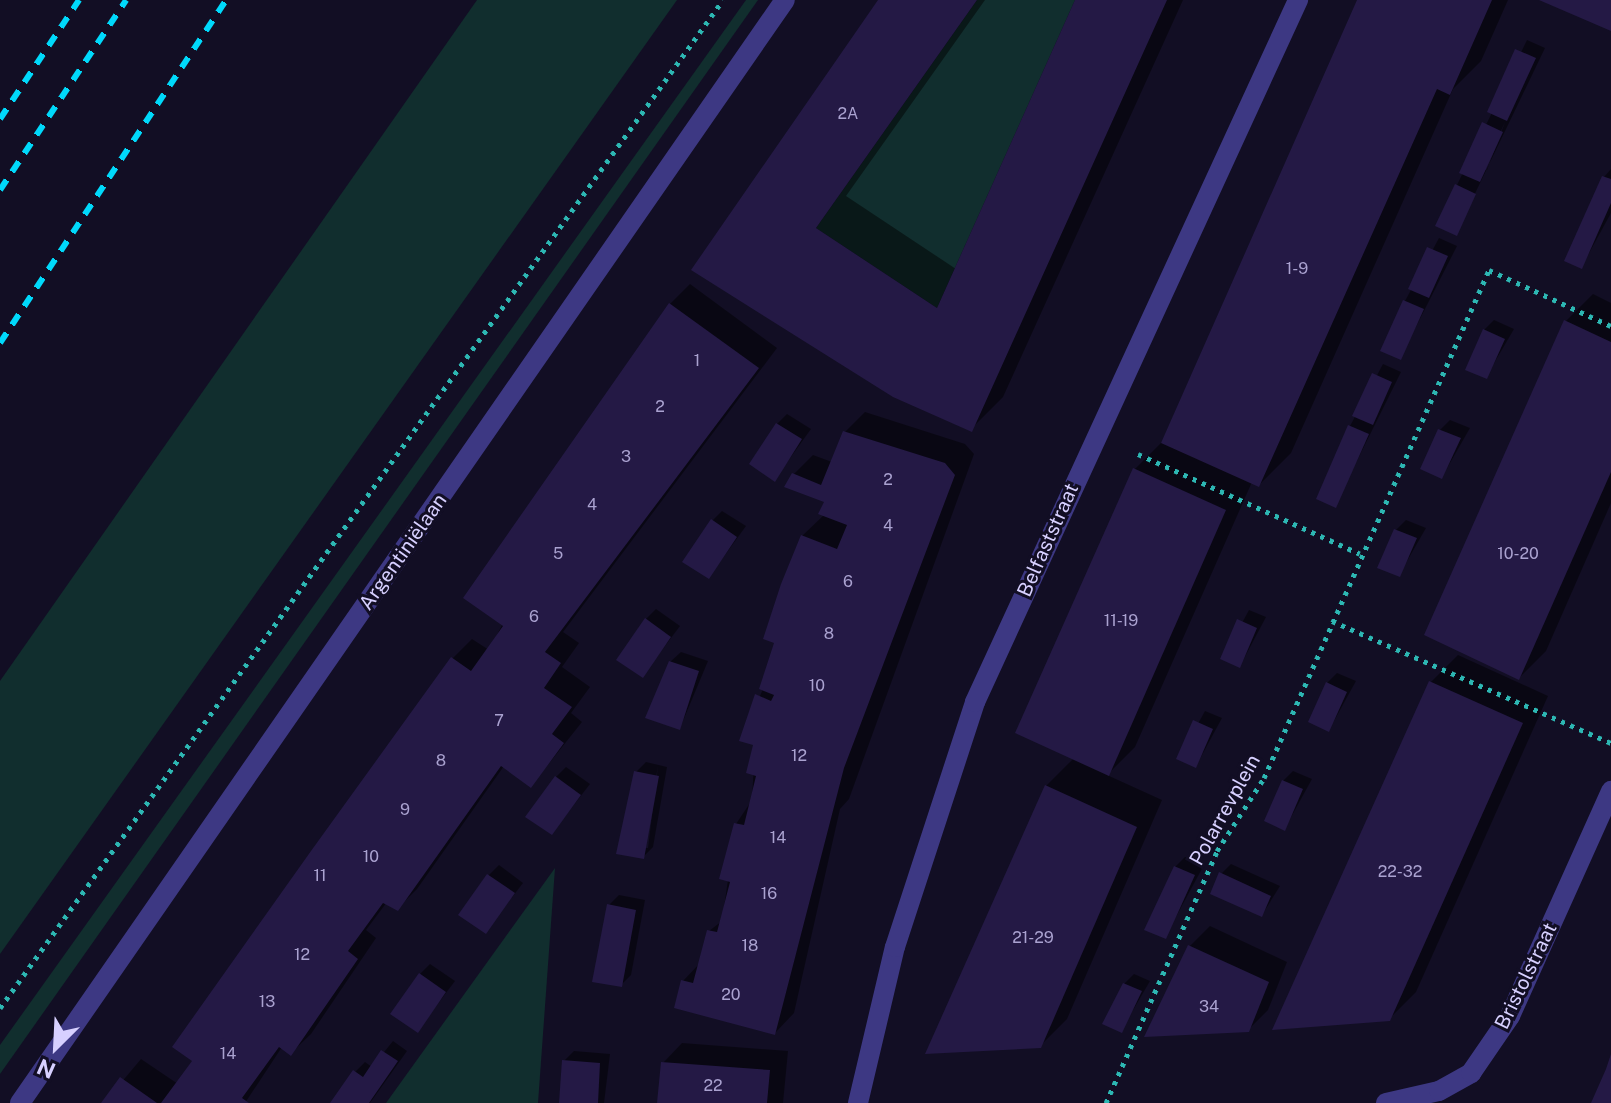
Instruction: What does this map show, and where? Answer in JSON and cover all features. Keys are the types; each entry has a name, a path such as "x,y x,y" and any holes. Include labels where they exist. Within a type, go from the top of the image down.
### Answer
{"street":[{"name":"Argentiniëlaan","path":"20,1103 785,0"},
{"name":"Belfaststraat","path":"858,1103 895,947 975,702 1298,0"},
{"name":"Bristolstraat","path":"1386,1103 1439,1091 1471,1073 1510,1016 1611,791"}],"path":[{"path":"0,1008 723,0"},
{"name":"Polarrevplein","path":"1106,1103 1217,851 1264,778 1360,554 1489,270 1611,326"},
{"path":"1096,435 1360,554"},
{"path":"1332,621 1611,743"}],"green space":[{"path":"477,0 677,0 0,954 0,681"},
{"path":"746,0 758,0 0,1074 0,1045"},
{"path":"977,0 1075,0 937,308 816,228"},
{"path":"555,868 538,1103 386,1103"}],"building":[{"path":"878,0 977,0 816,228 937,308 1075,0 1167,0 972,432 893,397 691,270"},
{"path":"1357,0 1492,0 1450,95 1437,89 1259,487 1161,443"},
{"path":"1539,0 1611,0 1611,31"},
{"path":"1515,49 1536,58 1507,121 1487,112"},
{"path":"1482,122 1503,132 1480,182 1459,173"},
{"path":"1602,176 1611,179 1611,203 1582,269 1564,261"},
{"path":"1455,184 1476,194 1457,236 1435,226"},
{"path":"1427,247 1448,256 1429,298 1408,289"},
{"path":"1403,300 1424,309 1401,360 1380,351"},
{"path":"669,303 759,368 545,652 561,663 544,688 572,707 552,734 564,743 531,788 501,766 398,911 383,903 348,951 358,959 291,1056 279,1047 242,1098 249,1103 161,1103 192,1061 172,1047 311,851 451,657 471,671 503,626 463,598"},
{"path":"1564,320 1611,342 1611,472 1519,680 1424,635"},
{"path":"1483,329 1505,339 1487,379 1465,370"},
{"path":"1372,373 1392,382 1373,425 1352,416"},
{"path":"776,423 802,439 775,482 749,464"},
{"path":"1348,425 1369,434 1336,508 1316,499"},
{"path":"1438,429 1461,438 1442,479 1420,469"},
{"path":"843,431 945,463 955,475 844,768 775,1035 674,1008 681,980 693,983 707,930 717,932 730,882 719,879 734,823 744,825 756,776 746,773 753,745 739,741 755,694 771,701 774,695 759,689 774,643 763,639 781,584 801,535 837,549 847,525 818,514 824,502 784,487 792,473 821,485"},
{"path":"1133,468 1226,510 1109,776 1015,733"},
{"path":"711,519 737,537 709,579 682,562"},
{"path":"1394,529 1417,538 1400,577 1377,568"},
{"path":"645,618 671,637 643,678 616,660"},
{"path":"1237,619 1257,628 1240,668 1220,659"},
{"path":"669,661 699,671 680,730 645,718"},
{"path":"1429,681 1523,723 1390,1021 1272,1030"},
{"path":"1326,682 1347,692 1329,732 1308,722"},
{"path":"1193,720 1213,729 1196,768 1176,759"},
{"path":"634,771 659,776 644,859 616,854"},
{"path":"555,776 581,795 552,835 525,817"},
{"path":"1282,780 1303,789 1285,831 1264,821"},
{"path":"1045,785 1137,827 1041,1048 925,1054"},
{"path":"1174,866 1195,875 1166,939 1144,930"},
{"path":"1219,872 1271,896 1262,917 1210,894"},
{"path":"487,874 515,893 486,934 458,915"},
{"path":"607,904 636,910 622,987 592,982"},
{"path":"1188,945 1269,982 1249,1032 1144,1037"},
{"path":"419,973 446,992 418,1033 390,1014"},
{"path":"1123,983 1142,991 1122,1033 1102,1024"},
{"path":"381,1050 398,1061 369,1103 330,1103 353,1070 363,1077"},
{"path":"1611,1054 1611,1103 1591,1103 1606,1069"},
{"path":"562,1060 600,1063 598,1103 559,1103"},
{"path":"661,1062 770,1070 767,1103 657,1103"},
{"path":"120,1077 157,1103 101,1103"}],"railway":[{"path":"0,119 79,0"},
{"path":"0,190 126,0"},
{"path":"0,343 226,0"}]}
